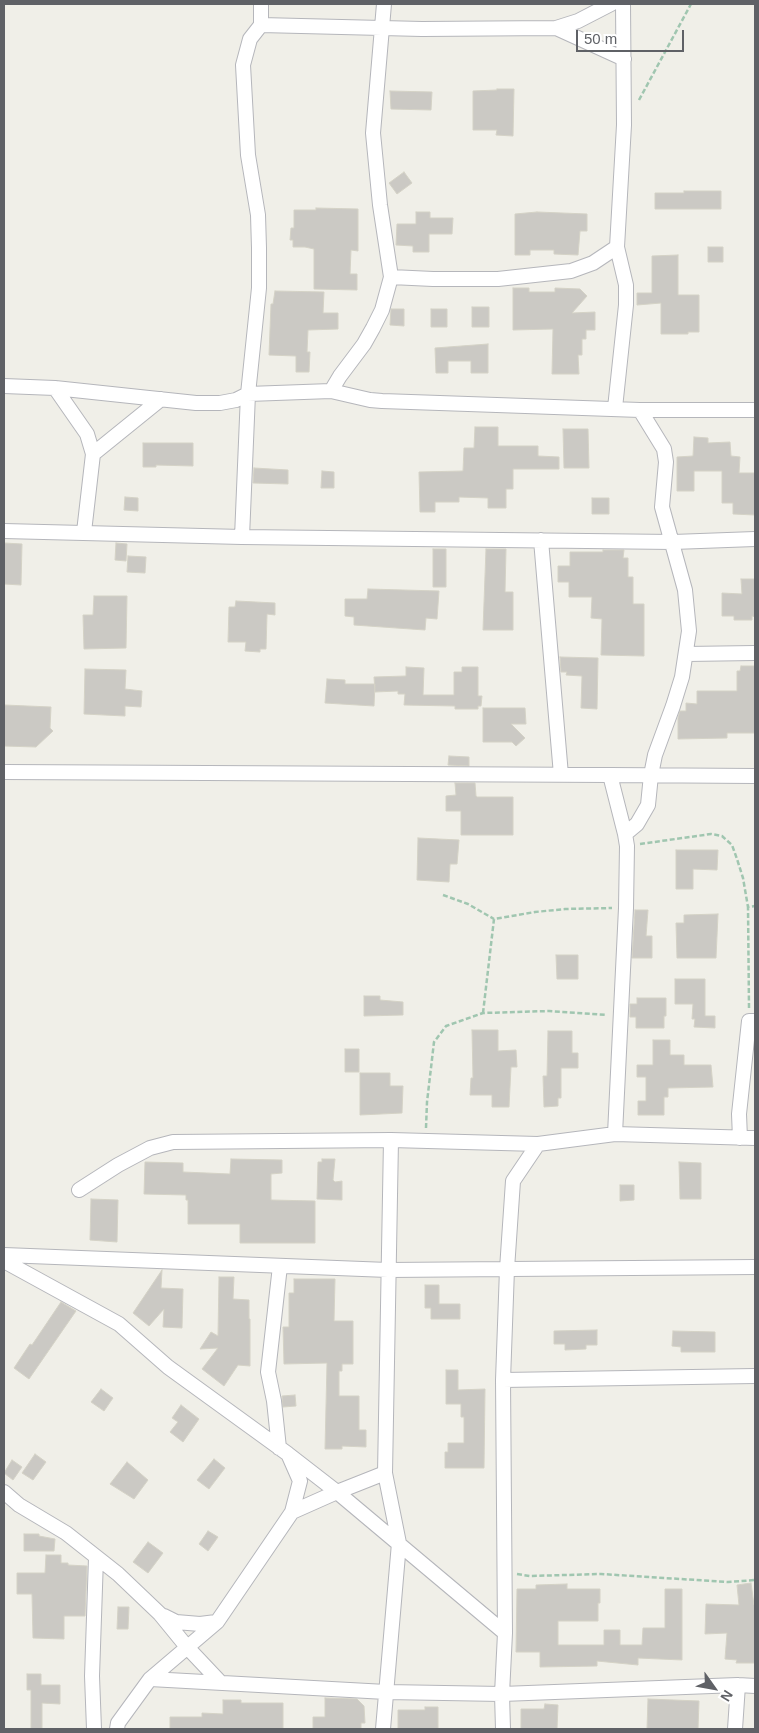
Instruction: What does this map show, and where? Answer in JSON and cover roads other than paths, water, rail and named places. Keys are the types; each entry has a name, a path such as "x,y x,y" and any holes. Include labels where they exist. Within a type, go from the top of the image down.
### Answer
{"street":[{"path":"242,537 248,394 259,288 258,216 248,155 243,65 250,39 261,25 260,4"},
{"path":"331,391 373,328 382,310 391,277 380,204 373,133 384,4"},
{"path":"261,25 382,26 422,29 556,28 578,21 610,4"},
{"path":"615,408 626,304 626,285 617,247 624,126 623,4"},
{"path":"556,28 624,59"},
{"path":"391,277 498,279 571,271 593,263 617,247"},
{"path":"4,386 55,388 196,403 220,403 236,400 248,394 331,391 370,400 640,410 755,410"},
{"path":"55,388 87,434 93,454 84,532"},
{"path":"93,454 161,400"},
{"path":"626,840 645,812 649,796 650,775 655,755 673,706 686,654 689,631 685,590 662,507 666,462 664,449 640,410"},
{"path":"4,531 242,537 673,542 755,539"},
{"path":"541,540 561,774"},
{"path":"686,654 755,653"},
{"path":"4,772 755,776"},
{"path":"610,775 626,840 626,908 614,1134"},
{"path":"740,1138 740,1114 752,1021"},
{"path":"79,1190 142,1152 173,1142 429,1140 538,1144 614,1134 755,1138"},
{"path":"384,1729 399,1542 385,1474 391,1140"},
{"path":"503,1729 505,1571 503,1380 512,1181 538,1144"},
{"path":"4,1255 388,1270 755,1266"},
{"path":"4,1261 119,1324 168,1367 337,1492 505,1632"},
{"path":"116,1729 118,1723 150,1679 217,1622 292,1512 300,1480 284,1451 268,1372 280,1266"},
{"path":"503,1380 755,1376"},
{"path":"292,1512 385,1474"},
{"path":"4,1492 19,1505 66,1533 118,1574 160,1614 221,1683"},
{"path":"94,1729 92,1676 96,1558"},
{"path":"160,1614 176,1622 200,1624 217,1622"},
{"path":"150,1679 386,1692 502,1694 738,1685 755,1686"},
{"path":"735,1729 738,1685"}]}
